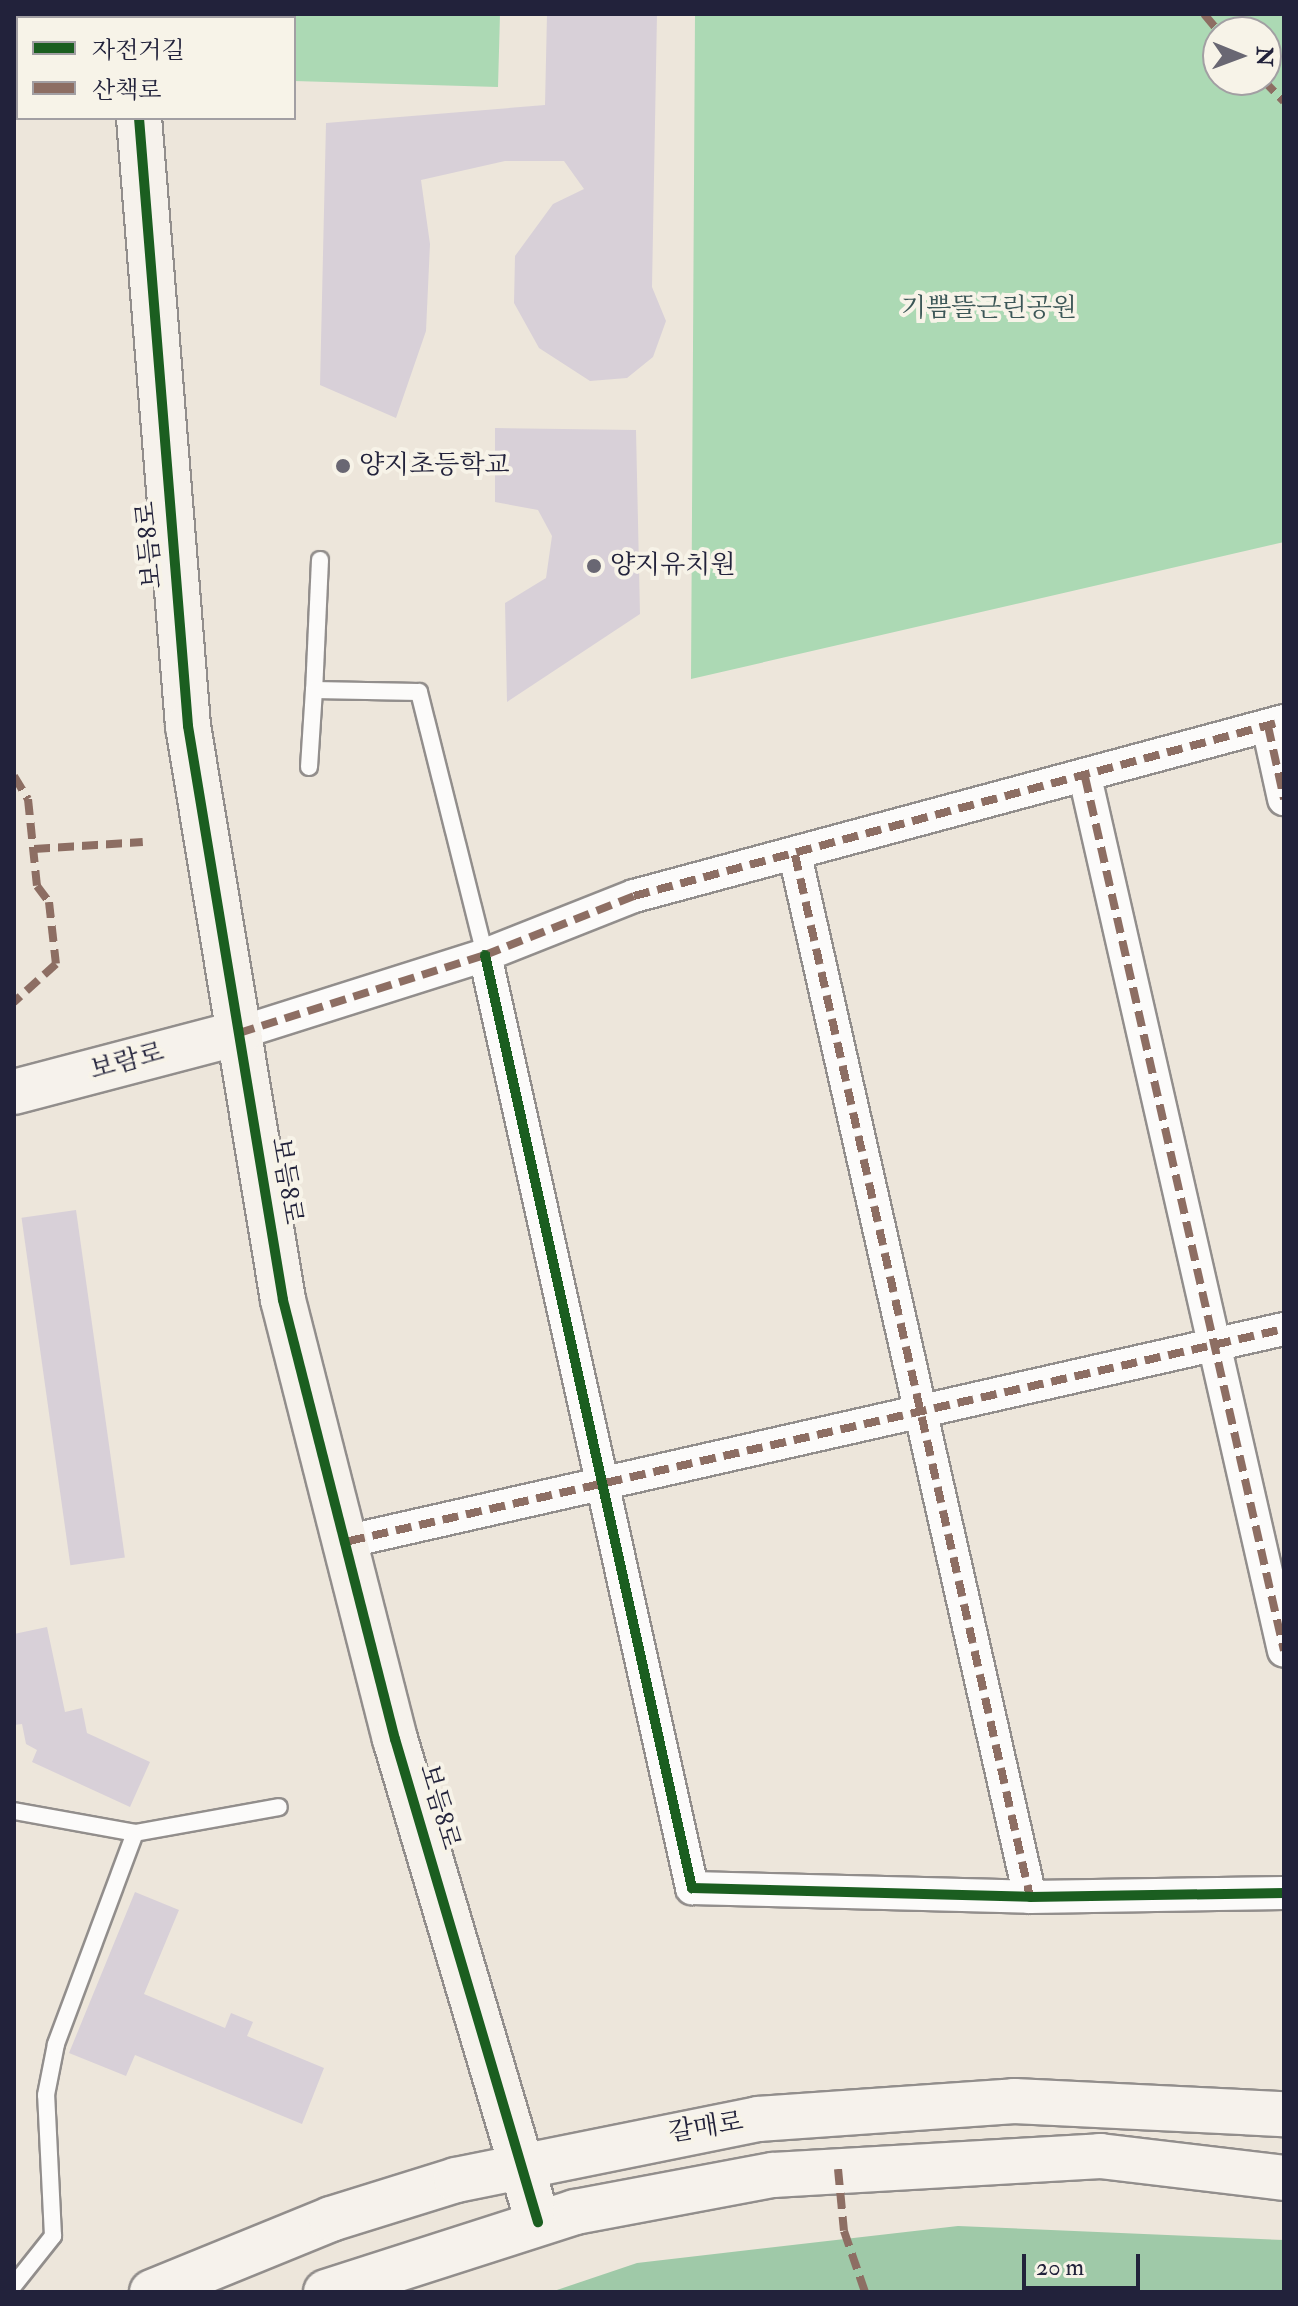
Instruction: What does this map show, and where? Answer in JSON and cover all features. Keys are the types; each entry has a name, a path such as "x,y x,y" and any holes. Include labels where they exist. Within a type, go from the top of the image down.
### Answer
{"street":[{"name":"보듬8로","path":"139,120 188,726 283,1300 349,1541 395,1739 538,2222"},
{"path":"239,1033 485,955 634,896 1085,777 1276,723 1284,799"},
{"path":"1085,777 1284,1651"},
{"path":"795,855 1030,1897"},
{"path":"485,955 607,1478 692,1888 1030,1897 1284,1893"},
{"name":"보람로","path":"14,1092 239,1033"},
{"path":"349,1541 607,1478 1284,1329"},
{"name":"갈매로","path":"152,2292 331,2219 521,2164 758,2119 879,2105 1106,2102 1284,2114"},
{"path":"326,2292 538,2222 773,2175 891,2163 1100,2156 1284,2178"}],"lane":[{"path":"309,767 320,560"},
{"path":"314,690 419,692 485,955"},
{"path":"14,1811 135,1833 279,1807"},
{"path":"14,2285 53,2236 48,2082 135,1833"}],"green space":[{"path":"261,14 500,14 498,87 296,81 296,16"},
{"name":"기쁨뜰근린공원","path":"695,14 1284,14 1284,542 691,679"},
{"path":"958,2226 1284,2240 1284,2292 551,2292 637,2263"}],"building":[{"path":"547,14 657,14 652,287 666,321 653,357 627,378 590,381 539,348 514,303 515,256 553,204 584,189 564,161 505,161 421,180 430,244 426,331 396,418 320,385 326,123 545,105"},
{"name":"양지유치원","path":"495,428 636,430 640,614 507,702 505,603 546,578 552,536 538,510 495,502"},
{"path":"76,1210 125,1558 70,1565 22,1218"},
{"path":"47,1627 65,1712 82,1708 87,1733 150,1762 130,1807 32,1762 37,1750 26,1744 22,1724 14,1725 14,1634"},
{"path":"135,1892 179,1910 144,1994 225,2028 231,2013 253,2022 247,2036 324,2068 302,2124 135,2055 126,2076 69,2053"}],"marked path":[{"path":"1278,96 1284,102"},
{"path":"239,1033 485,955 634,896 1284,721"},
{"path":"1268,726 1284,799"},
{"path":"14,776 28,799 37,886 49,902 56,964 14,1002"},
{"path":"1085,777 1284,1651"},
{"path":"34,849 143,842"},
{"path":"795,855 1030,1897"},
{"path":"349,1541 1284,1329"},
{"path":"838,2169 844,2231 865,2292"}],"cycle path":[{"path":"139,120 188,726 283,1300 395,1739 538,2222"},
{"path":"485,955 692,1888 1030,1897 1284,1893"}],"place":[{"name":"양지초등학교","path":"343,466"},
{"name":"양지유치원","path":"594,566"}]}
